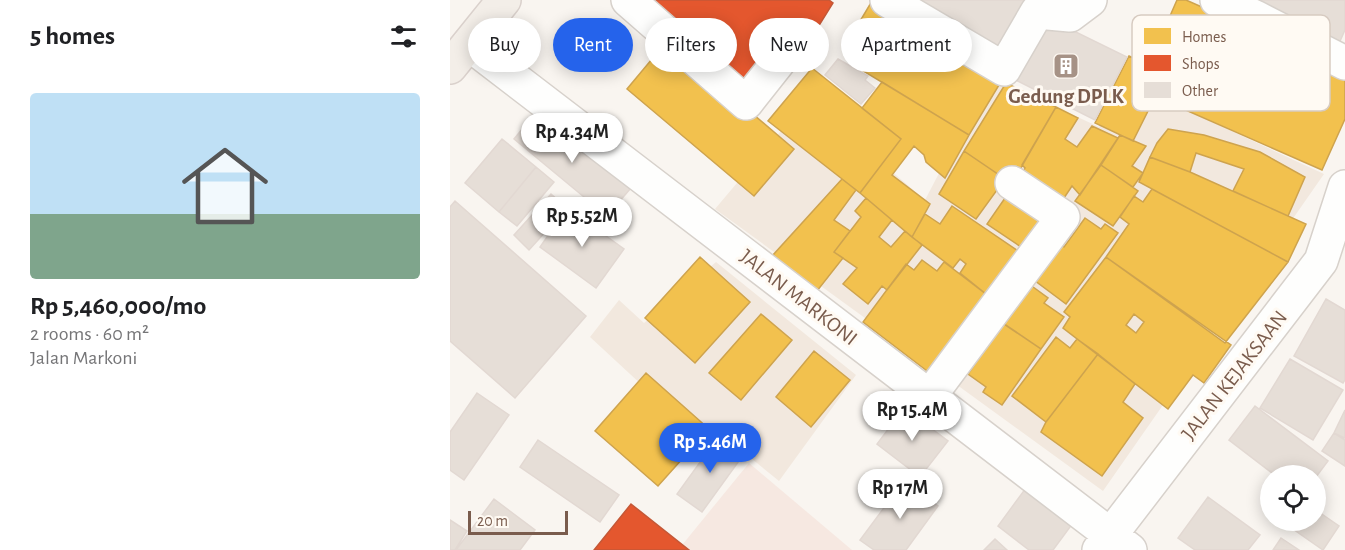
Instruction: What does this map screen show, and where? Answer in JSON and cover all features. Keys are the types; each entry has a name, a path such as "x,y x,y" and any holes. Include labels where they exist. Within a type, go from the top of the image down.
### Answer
{"main road":[{"path":"459,56 504,0"}],"street":[{"path":"628,0 746,103 771,72"},
{"path":"887,0 1004,69 1037,12 1070,15 1090,0"},
{"path":"1217,0 1251,15"},
{"path":"1330,55 1345,63"},
{"name":"JALAN MARKONI","path":"459,56 929,397 1113,545"},
{"path":"929,397 1063,217 1012,183"},
{"name":"JALAN KEJAKSAAN","path":"1113,545 1333,267 1345,187"}],"shaded area":[{"path":"990,76 1099,127 1124,81 1132,85 1132,111 1189,111 1324,174 1103,491 715,209 781,131 856,191 882,163 925,200"},
{"path":"716,262 856,375 779,481 709,424 697,436 590,337 619,300 644,323"},
{"path":"749,463 852,550 678,550"}],"building: Homes":[{"path":"1177,0 1186,0 1220,15 1170,15"},
{"path":"872,1 900,18 862,18"},
{"path":"1129,56 1132,57 1132,111 1148,111 1133,141 1095,123"},
{"path":"972,62 1002,80 969,135 865,72 972,72"},
{"path":"1330,63 1345,70 1345,119 1322,170 1188,111 1330,111"},
{"path":"645,67 645,72 703,72 794,149 754,196 627,89"},
{"path":"809,72 817,72 901,139 860,193 768,121"},
{"path":"882,82 969,135 945,178 926,162 924,155 914,146 892,175 930,204 912,237 860,193 901,139 862,108"},
{"path":"1006,83 1056,107 1018,173 1005,179 964,151"},
{"path":"1056,107 1078,118 1065,139 1077,147 1092,126 1118,138 1080,195 1072,186 1060,204 1020,177 1025,168 1022,165"},
{"path":"1168,129 1204,135 1260,152 1305,177 1288,216 1233,191 1244,169 1196,153 1190,172 1150,157"},
{"path":"1120,135 1146,146 1132,166 1143,173 1133,187 1101,165"},
{"path":"964,151 1005,179 976,219 939,194"},
{"path":"1150,157 1190,172 1306,224 1288,262 1139,182"},
{"path":"1101,165 1138,191 1113,226 1075,201"},
{"path":"842,179 856,190 834,220 850,231 834,252 843,258 817,291 773,255"},
{"path":"1012,188 1047,222 1027,251 987,224"},
{"path":"1152,189 1288,262 1225,343 1106,257 1129,224 1120,217 1134,196 1143,202"},
{"path":"866,198 892,220 879,237 891,247 905,231 922,245 887,290 882,286 868,304 843,284 857,268 834,252 861,217 855,211"},
{"path":"952,206 1018,251 991,298 960,273 966,264 960,259 953,268 912,237 925,214 940,224"},
{"path":"1085,218 1101,229 1105,224 1118,233 1066,304 1034,280 1060,244 1064,247"},
{"path":"700,257 750,302 695,363 645,318"},
{"path":"1106,257 1231,345 1204,383 1193,375 1168,409 1063,328 1070,317 1064,312","holes":["1134,314 1144,322 1136,333 1126,325"]},
{"path":"922,260 937,271 944,262 991,298 935,377 863,322 906,264 914,270"},
{"path":"1029,284 1048,298 1044,303 1064,317 1041,349 998,320"},
{"path":"761,314 792,340 741,400 709,373"},
{"path":"1003,323 1041,349 1002,405 983,392 986,387 968,374"},
{"path":"1056,337 1070,348 1077,339 1098,354 1046,422 1012,396"},
{"path":"814,351 850,380 811,427 776,397"},
{"path":"1098,354 1135,384 1123,402 1143,418 1102,476 1041,432 1046,422"},
{"path":"646,373 709,429 658,486 595,431"}],"building: Shops":[{"path":"639,0 829,0 833,3 824,18 749,18 749,72 741,82 729,72 737,72 737,18 661,18"},
{"path":"631,504 689,550 594,550"}],"building: Other":[{"path":"900,0 1040,0 1005,59 972,40 972,18 932,18"},
{"path":"1229,0 1345,0 1345,30 1336,50 1330,47 1330,15 1261,15"},
{"name":"Gedung DPLK","path":"1037,13 1127,57 1095,120 1006,75"},
{"path":"838,59 841,61 841,72 861,72 868,76 865,80 875,88 861,104 825,75"},
{"path":"537,111 630,189 607,216 514,139"},
{"path":"502,139 536,167 499,212 465,183"},
{"path":"536,167 554,182 517,226 499,212"},
{"path":"551,194 567,208 529,250 514,235"},
{"path":"455,201 586,316 515,398 450,341 450,207"},
{"path":"567,208 624,249 596,288 540,247"},
{"path":"1326,299 1345,310 1345,380 1343,383 1294,356"},
{"path":"1290,359 1343,390 1313,440 1260,408"},
{"path":"477,393 509,415 464,480 450,470 450,432"},
{"path":"1255,406 1328,461 1325,465 1262,465 1229,440"},
{"path":"904,408 948,441 920,477 877,444"},
{"path":"1345,410 1345,438 1334,433"},
{"path":"1334,433 1345,440 1345,466 1322,451"},
{"path":"719,436 744,454 702,512 677,494"},
{"path":"538,440 619,495 600,522 520,467"},
{"path":"904,481 938,506 906,550 874,550 860,540"},
{"path":"1026,488 1073,523 1053,550 1029,550 998,526"},
{"path":"1208,497 1260,535 1248,550 1195,550 1178,538"},
{"path":"494,499 535,530 520,550 456,550"},
{"path":"1326,517 1339,526 1323,550 1296,531 1326,531"},
{"path":"450,520 467,531 455,550 450,550"},
{"path":"1281,538 1299,550 1273,550"},
{"path":"995,539 1007,550 984,550"}],"place":[{"name":"Gedung DPLK","path":"1066,66"}]}
